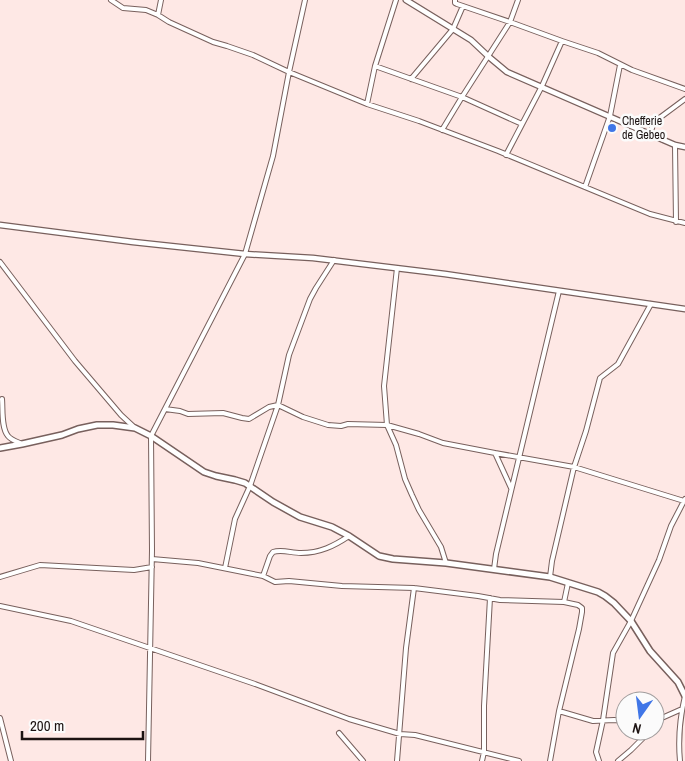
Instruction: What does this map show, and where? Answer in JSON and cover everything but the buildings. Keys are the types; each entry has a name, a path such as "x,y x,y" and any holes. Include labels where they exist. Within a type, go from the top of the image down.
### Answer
{"main road":[{"path":"0,448 97,426 113,425 135,428 151,436 204,472 236,480 250,486 300,517 332,527 375,554 385,558 446,563 550,577 598,592 614,603 631,621 650,652 678,682 685,696"}],"street":[{"path":"111,0 123,8 146,10 212,42 253,55 367,104 419,121 650,214 685,223"},
{"path":"158,15 161,0"},
{"path":"148,761 152,567 151,436 245,254 273,156 305,0"},
{"path":"367,104 375,66 396,0"},
{"path":"406,0 474,42 507,72 674,145 685,147"},
{"path":"455,0 457,4 598,53 620,64 685,89"},
{"path":"442,130 510,22 518,0"},
{"path":"411,79 454,29 463,6"},
{"path":"506,155 542,86 562,41"},
{"path":"585,187 610,116 620,64"},
{"path":"375,66 462,97 522,124"},
{"path":"650,134 654,122 662,118 685,98"},
{"path":"674,145 676,222"},
{"path":"0,226 245,254 334,260 685,309"},
{"path":"225,568 235,519 250,486 278,404 289,356 310,299 334,260"},
{"path":"0,262 75,361 121,415 135,428"},
{"path":"397,268 384,386 387,425 396,445 405,479 419,510 441,547 446,563"},
{"path":"494,569 511,488 559,291"},
{"path":"550,577 574,467 600,378 618,364 651,304"},
{"path":"2,399 4,429 8,436 22,444"},
{"path":"165,409 188,414 223,413 249,419 269,406 278,404 316,422 328,425 387,425 443,443 574,467 684,500 631,621 613,653 596,752 599,761"},
{"path":"495,453 511,488"},
{"path":"263,576 273,552 278,550 302,553 320,550 336,545 349,536"},
{"path":"152,559 198,563 225,568 263,576 275,582 289,581 342,586 414,588 490,598 564,602 578,605 582,608 579,629 558,711 550,761"},
{"path":"0,577 40,564 134,570 152,567"},
{"path":"564,602 568,583"},
{"path":"397,761 406,648 414,588"},
{"path":"482,761 484,752 484,706 490,598"},
{"path":"0,606 71,621 255,684 348,719 400,734 415,735 520,761"},
{"path":"680,761 682,709 685,696"},
{"path":"665,718 682,709"},
{"path":"558,711 593,721 615,721"},
{"path":"0,718 11,761"},
{"path":"339,733 362,761"},
{"path":"618,761 640,741"}],"place":[{"name":"Chefferie de Gebeo","path":"612,128"}]}
